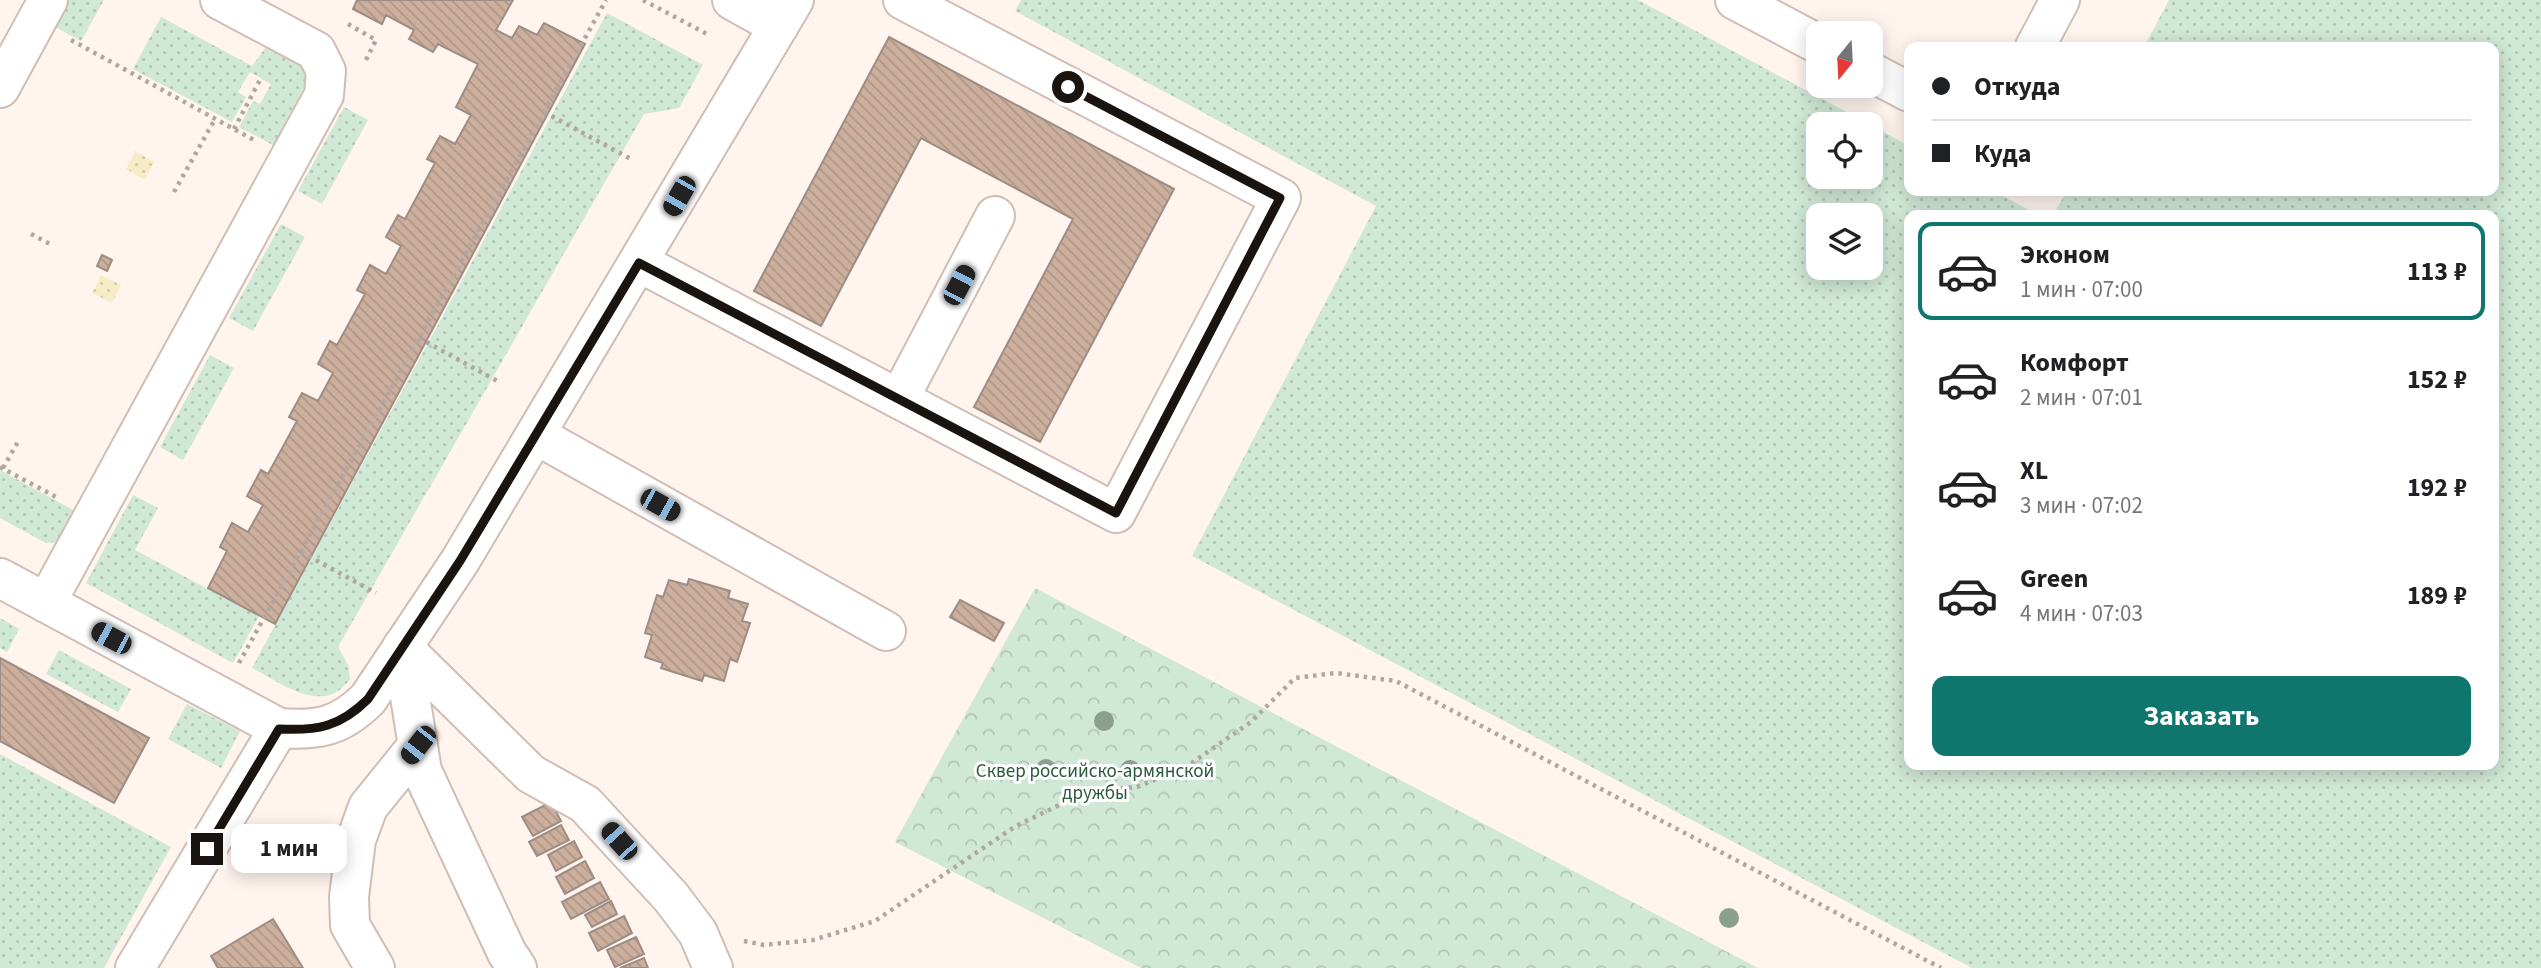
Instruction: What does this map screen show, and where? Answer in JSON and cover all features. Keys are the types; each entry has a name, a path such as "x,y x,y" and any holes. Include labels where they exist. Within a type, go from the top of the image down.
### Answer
{"street":[{"path":"46,603 324,95 327,79 324,64 316,51 220,0"},
{"path":"0,578 279,729 306,730 329,726 352,715 368,699 460,561 786,13 732,0"},
{"path":"639,263 1116,513 1280,198 903,0"},
{"path":"1735,0 1806,38"},
{"path":"2038,42 2060,0"},
{"path":"0,88 42,11"},
{"path":"1883,78 1904,89"},
{"path":"899,399 996,216"},
{"path":"536,435 886,631"},
{"path":"402,647 422,771 507,953 517,968"},
{"path":"402,647 531,774 585,804 671,897 698,933 713,968"},
{"path":"135,968 279,729"},
{"path":"376,968 350,925 349,897 356,840 368,807 418,745"}],"path":[{"path":"221,697 606,0"},
{"path":"643,0 654,2 758,62"},
{"path":"42,11 215,119 289,159"},
{"path":"234,129 261,78"},
{"path":"544,112 631,159"},
{"path":"174,192 215,119"},
{"path":"31,234 50,244"},
{"path":"419,338 499,382"},
{"path":"3,468 19,440"},
{"path":"301,552 376,593"},
{"path":"698,933 764,945 813,940 874,921 1016,826 1086,792 1137,787 1186,767 1251,722 1295,678 1336,673 1396,681 1941,968"}],"green space":[{"path":"63,0 104,0 81,41 55,27"},
{"path":"1021,0 1638,0 1806,90 1806,98 1821,98 1847,112 1806,112 1806,189 1883,189 1883,132 1904,143 1904,196 2003,196 2029,210 1904,210 1904,770 2499,770 2499,210 2056,210 2064,196 2499,196 2499,42 2147,42 2169,0 2541,0 2541,968 1972,968 1192,556 1376,206 1015,11"},
{"path":"607,13 703,65 679,108 644,114 338,647 348,665 350,679 340,690 328,695 315,696 289,688 252,668"},
{"path":"161,17 252,66 266,47 301,58 310,76 273,145 239,127 253,101 260,104 271,84 250,72 238,92 246,97 232,122 133,69"},
{"path":"344,107 368,120 322,204 298,191"},
{"path":"281,224 305,237 253,331 229,318"},
{"path":"210,355 234,368 183,460 160,447"},
{"path":"0,470 75,511 57,542 46,543 0,518"},
{"path":"133,495 158,508 135,550 259,616 233,663 86,583"},
{"name":"Сквер российско-армянской дружбы","path":"1035,588 1758,968 1141,968 895,842"},
{"path":"0,618 19,629 7,652 0,648"},
{"path":"59,650 131,689 118,712 46,674"},
{"path":"187,704 240,731 221,768 168,739"},
{"path":"0,754 171,847 104,968 0,968"}],"sand":[{"path":"135,151 154,162 145,180 126,169"},
{"path":"101,275 121,285 112,303 92,293"}],"building":[{"path":"357,0 513,0 496,30 512,38 519,26 537,35 544,23 585,44 275,624 208,588 227,551 220,547 232,523 248,532 263,505 247,496 261,470 268,474 297,421 289,417 302,393 318,401 333,373 318,364 330,341 337,345 365,294 357,290 370,265 386,274 401,246 386,237 398,215 405,219 435,163 427,159 440,136 455,144 471,115 456,107 478,64 438,44 433,52 409,39 414,30 386,15 382,24 353,9"},
{"path":"889,37 1174,189 1040,442 974,407 1073,219 921,138 821,326 754,291"},
{"path":"102,255 112,260 107,271 97,266"},
{"path":"689,579 730,591 728,598 748,604 742,621 750,623 737,662 730,659 724,681 704,675 702,681 661,668 663,663 645,657 652,635 645,633 657,595 663,597 669,580 687,585"},
{"path":"960,600 1004,623 994,641 950,617"},
{"path":"0,658 149,738 114,803 0,741"},
{"path":"551,802 561,821 533,836 522,817"},
{"path":"561,825 569,840 537,856 529,842"},
{"path":"574,841 582,857 556,871 548,855"},
{"path":"585,861 594,878 565,894 556,877"},
{"path":"600,882 609,899 571,919 562,902"},
{"path":"611,901 617,914 592,927 585,915"},
{"path":"624,916 632,933 598,951 589,933"},
{"path":"273,919 303,968 218,968 211,956"},
{"path":"636,937 644,954 615,967 607,950"},
{"path":"644,958 648,968 620,968"}],"route":[{"path":"207,849 279,729 306,730 329,726 352,715 368,699 460,561 639,263 1116,513 1280,198 1068,87"}]}
